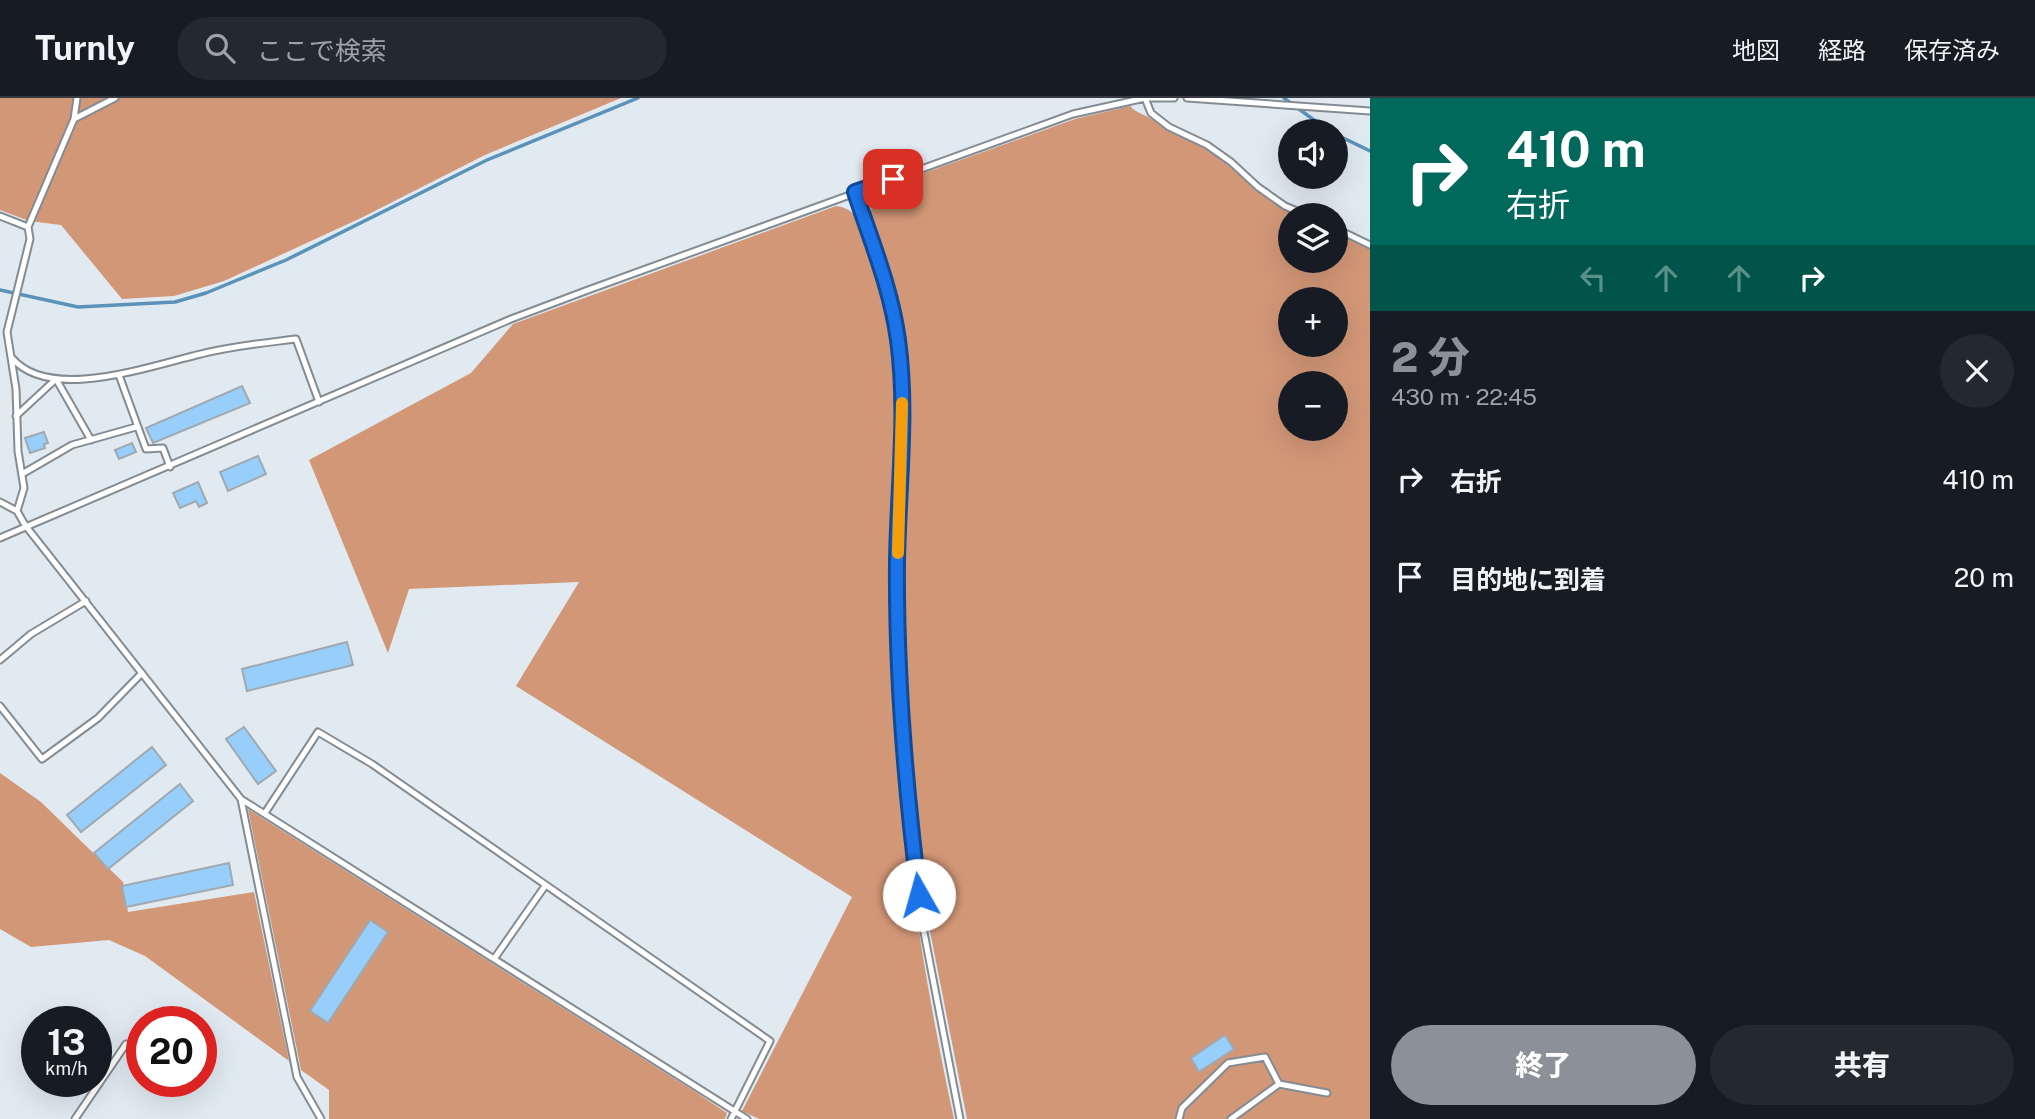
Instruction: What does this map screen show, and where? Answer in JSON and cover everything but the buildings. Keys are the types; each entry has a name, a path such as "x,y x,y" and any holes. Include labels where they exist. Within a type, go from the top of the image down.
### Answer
{"lane":[{"path":"17,510 23,496 22,474 12,358 7,332 30,239 28,227 74,119 77,98"},
{"path":"74,119 115,98"},
{"path":"0,538 511,319 1062,118 1098,107 1145,99 1174,98"},
{"path":"1187,98 1370,111"},
{"path":"1145,99 1151,113 1169,127 1207,145 1281,203"},
{"path":"855,192 882,268 898,342 902,405 898,630 904,748 922,922 960,1119"},
{"path":"0,216 28,227"},
{"path":"1348,234 1370,245"},
{"path":"12,358 30,373 56,379 119,374 203,353 296,339 319,402"},
{"path":"119,374 146,449 163,448 170,467"},
{"path":"16,416 56,379"},
{"path":"56,379 91,440"},
{"path":"22,474 63,449 136,427"},
{"path":"0,502 17,510 25,526 241,799 494,959 732,1116 747,1119"},
{"path":"0,660 31,634 86,601"},
{"path":"0,706 42,759 97,718 142,673"},
{"path":"265,813 318,732 372,764 770,1041 732,1116"},
{"path":"241,799 297,1077 321,1119"},
{"path":"494,959 545,886"},
{"path":"75,1119 126,1044"},
{"path":"1179,1119 1182,1108 1228,1063 1265,1057 1279,1084"},
{"path":"1231,1119 1279,1084 1327,1093"}],"shaded area":[{"path":"0,98 621,98 485,155 361,218 224,281 174,296 122,299 61,225 29,221 0,210"},
{"path":"1130,106 1209,151 1278,205 1278,273 1348,273 1348,238 1370,249 1370,1119 967,1119 928,921 916,812 904,630 908,405 904,341 887,266 870,217 874,191 1075,119"},
{"path":"836,206 852,213 867,240 883,294 892,341 897,413 892,632 898,755 920,938 954,1119 759,1119 742,1111 852,897 516,686 579,582 409,589 388,653 309,460 471,373 513,324"},
{"path":"0,773 41,802 123,882 128,912 254,892 289,1061 145,956 109,940 31,947 0,929"},
{"path":"248,809 694,1091 727,1113 725,1119 329,1119 329,1090 301,1070"}],"waterway":[{"path":"0,290 78,307 175,302 206,293 286,260 487,160 638,98"},
{"path":"1284,98 1313,119"},
{"path":"1348,140 1370,151"}],"slow traffic":[{"path":"898,553 902,403"}],"route":[{"path":"893,179 855,192 882,268 898,342 902,405 897,561 900,683 909,813 919,895"}]}
